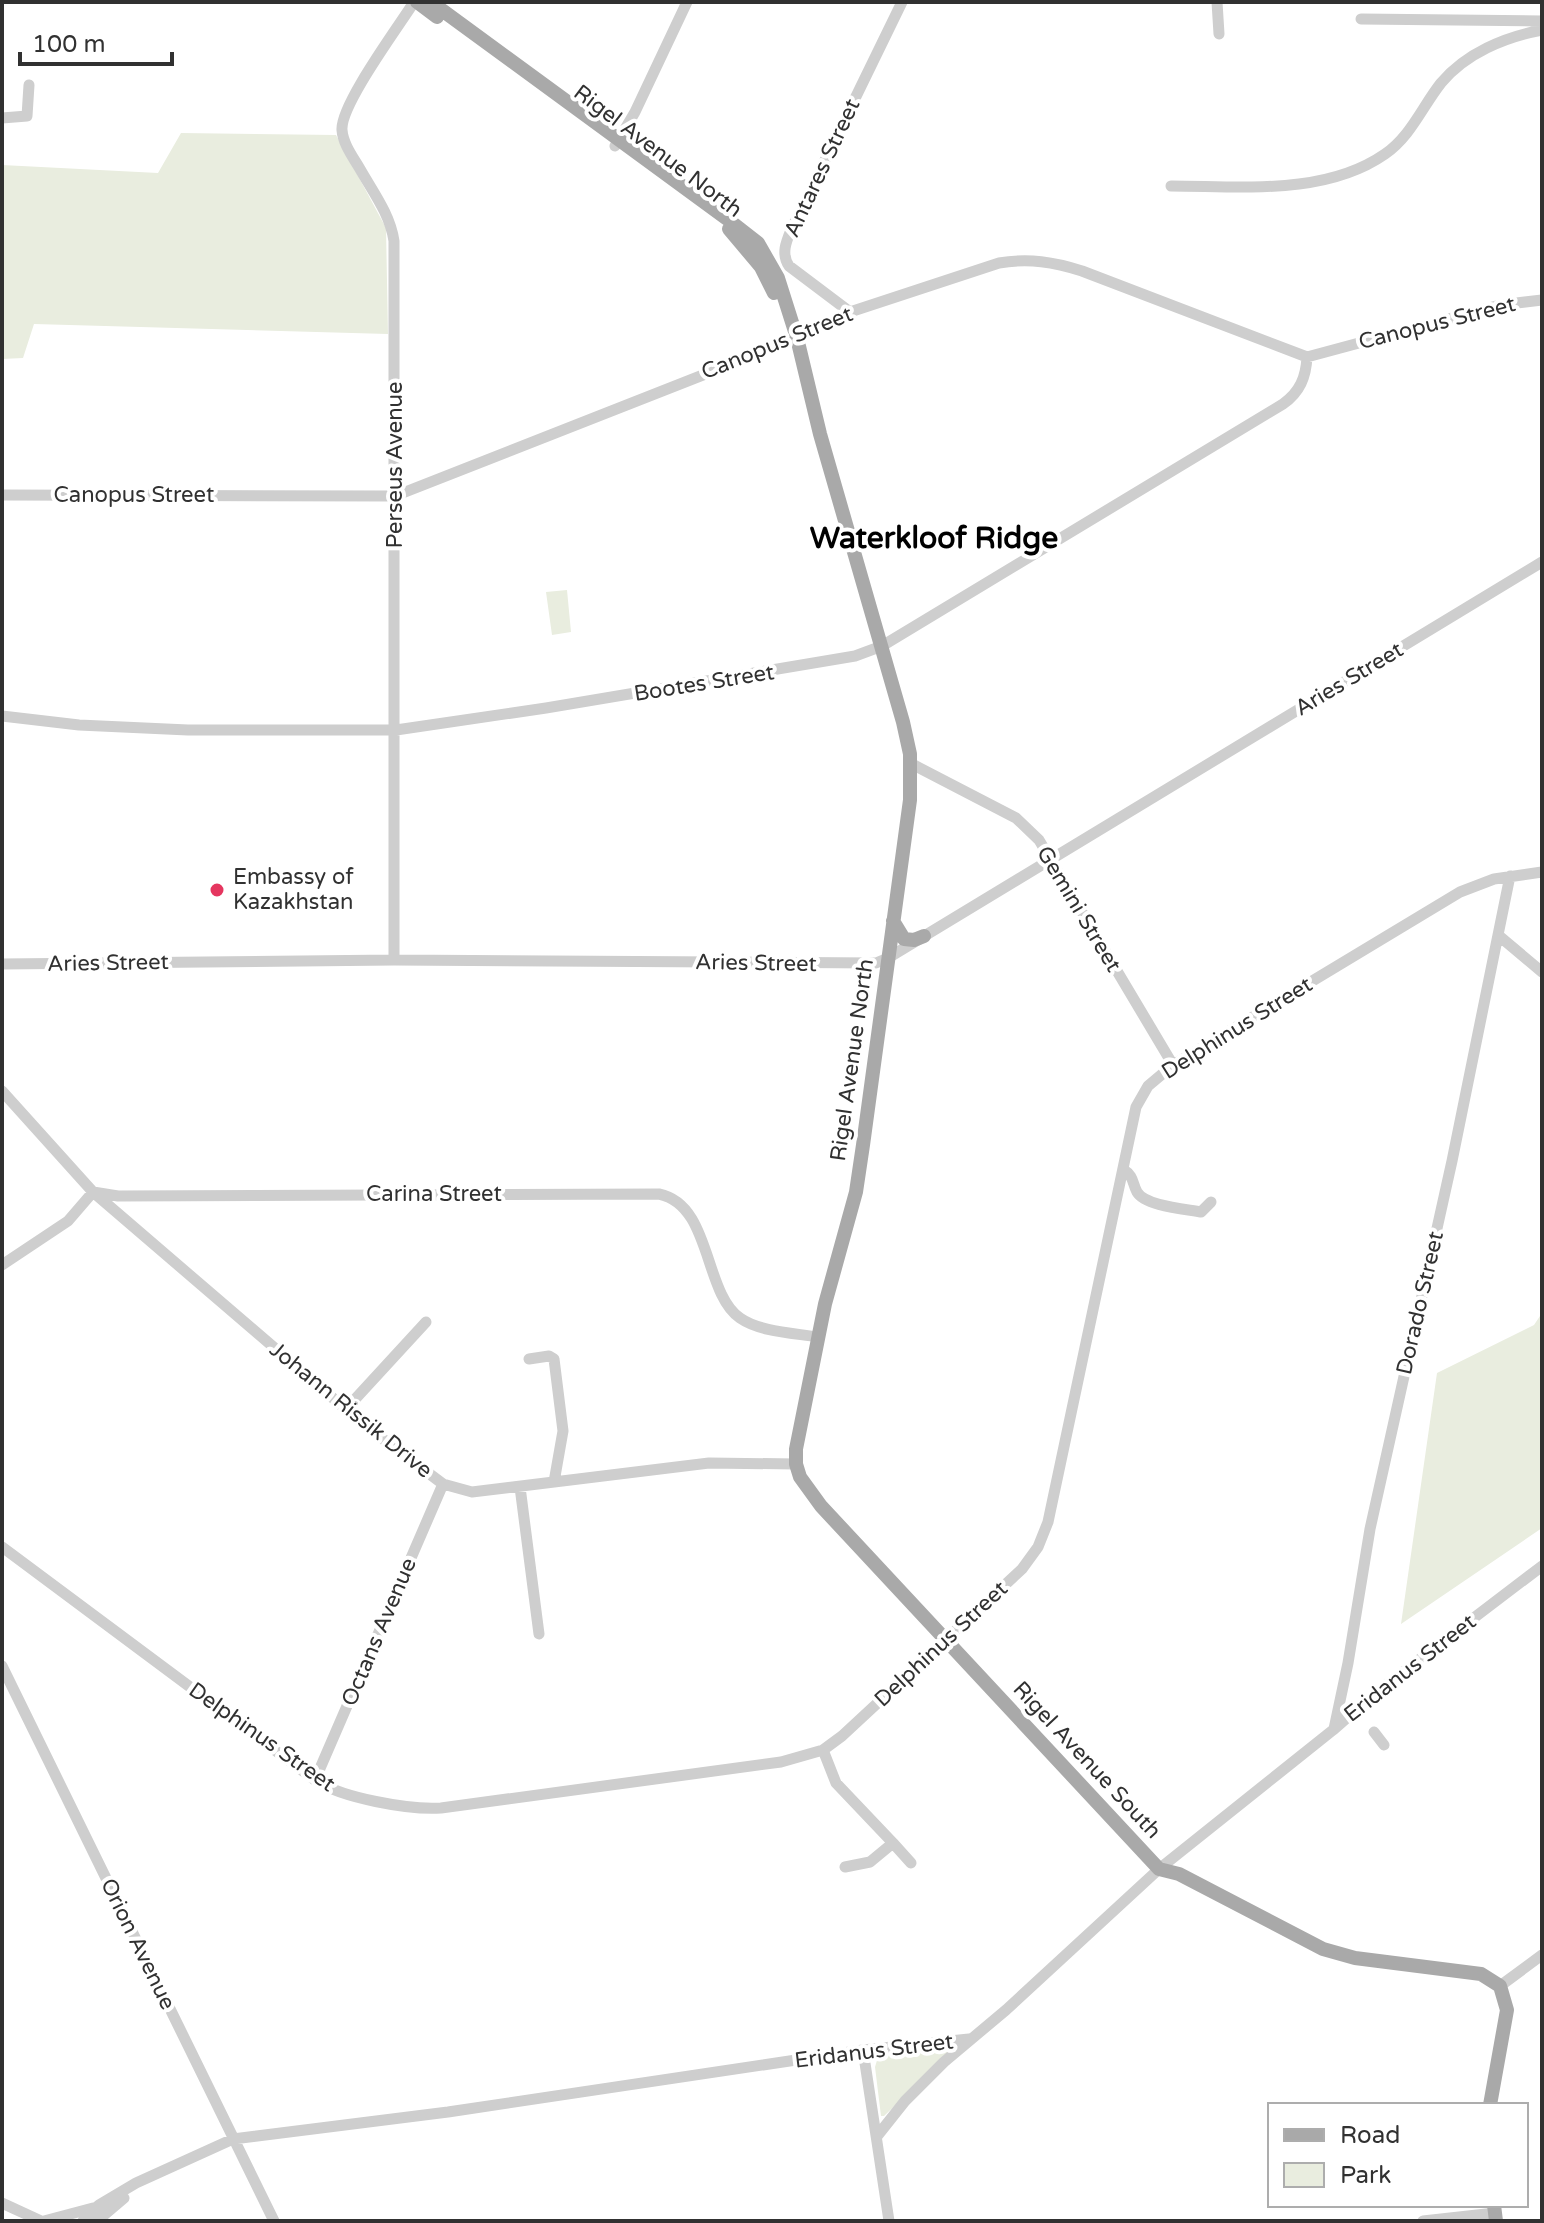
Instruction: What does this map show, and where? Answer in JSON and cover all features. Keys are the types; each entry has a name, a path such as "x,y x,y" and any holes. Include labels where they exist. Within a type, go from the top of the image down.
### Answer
{"main road":[{"name":"Rigel Avenue North","path":"416,2 617,143"},
{"name":"Rigel Avenue North","path":"431,2 724,225 743,243 769,282 792,339 903,722 910,763 910,800 856,1192 818,1337 798,1436 796,1464"},
{"path":"893,920 904,939 914,940 924,936"},
{"path":"796,1464 800,1477 821,1506 947,1640"},
{"name":"Rigel Avenue South","path":"947,1640 1159,1869 1179,1874 1323,1949 1355,1958 1481,1974 1500,1986"},
{"path":"1490,2103 1507,2010 1500,1986"}],"street":[{"name":"Perseus Avenue","path":"394,960 394,241 384,209 346,145 342,122 351,102 416,2"},
{"path":"617,143 687,2"},
{"name":"Antares Street","path":"850,312 789,266 785,248 902,2"},
{"path":"1217,2 1219,34"},
{"path":"1361,19 1542,21"},
{"path":"1171,186 1294,186 1374,160 1405,136 1441,83 1458,68 1493,44 1542,30"},
{"path":"2,118 27,116 29,85"},
{"name":"Canopus Street","path":"2,495 395,496 792,339 850,312 999,263 1055,262 1307,357 1500,305 1542,300"},
{"name":"Bootes Street","path":"2,716 79,725 188,730 396,730 855,656 882,646 1293,397 1303,380 1307,357"},
{"name":"Aries Street","path":"2,964 394,960 863,964 888,958 1542,562"},
{"name":"Gemini Street","path":"910,763 1016,818 1039,840 1173,1065"},
{"name":"Delphinus Street","path":"2,1547 315,1780 344,1794 415,1807 441,1808 781,1762 823,1750 947,1640 1030,1560 1044,1535 1136,1107 1148,1086 1173,1065 1460,892 1510,876 1539,876"},
{"name":"Dorado Street","path":"1333,1730 1348,1663 1370,1529 1452,1161 1510,876"},
{"path":"1498,935 1542,972"},
{"name":"Johann Rissik Drive","path":"2,1091 93,1192 346,1409 443,1484 472,1492 709,1463 796,1464"},
{"path":"1124,1170 1131,1175 1138,1194 1152,1203 1201,1212 1211,1202"},
{"path":"2,1265 68,1221 93,1192"},
{"name":"Carina Street","path":"93,1192 118,1196 659,1194 677,1200 690,1215 725,1298 740,1318 757,1325 818,1337"},
{"path":"346,1409 426,1322"},
{"path":"529,1359 549,1356 554,1359 563,1431 554,1482"},
{"name":"Octans Avenue","path":"315,1780 443,1484"},
{"path":"520,1487 539,1634"},
{"name":"Eridanus Street","path":"153,2177 233,2139 448,2112 863,2050 969,2039 1006,2010 1159,1869 1383,1687 1542,1566"},
{"name":"Orion Avenue","path":"2,1666 274,2221"},
{"path":"2,1692 17,1696"},
{"path":"1374,1732 1384,1745"},
{"path":"823,1750 836,1783 911,1863"},
{"path":"845,1867 870,1862 893,1843"},
{"path":"1500,1986 1542,1955"},
{"path":"878,2135 905,2101 969,2039"},
{"path":"863,2050 889,2221"},
{"path":"2,2203 39,2220 78,2213 153,2177"},
{"path":"97,2221 153,2177"},
{"path":"83,2221 99,2205"},
{"path":"1423,2221 1495,2213"}],"green space":[{"path":"181,133 336,135 386,228 388,334 34,324 23,358 2,359 2,165 158,173"},
{"path":"567,590 571,632 552,635 546,592"},
{"path":"1542,1313 1542,1528 1401,1624 1437,1373 1534,1325"},
{"path":"951,2047 953,2050 881,2116 875,2067 878,2057"}],"place":[{"name":"Embassy of Kazakhstan","path":"217,890"}],"district":[{"name":"Waterkloof Ridge","path":"934,538"}]}
